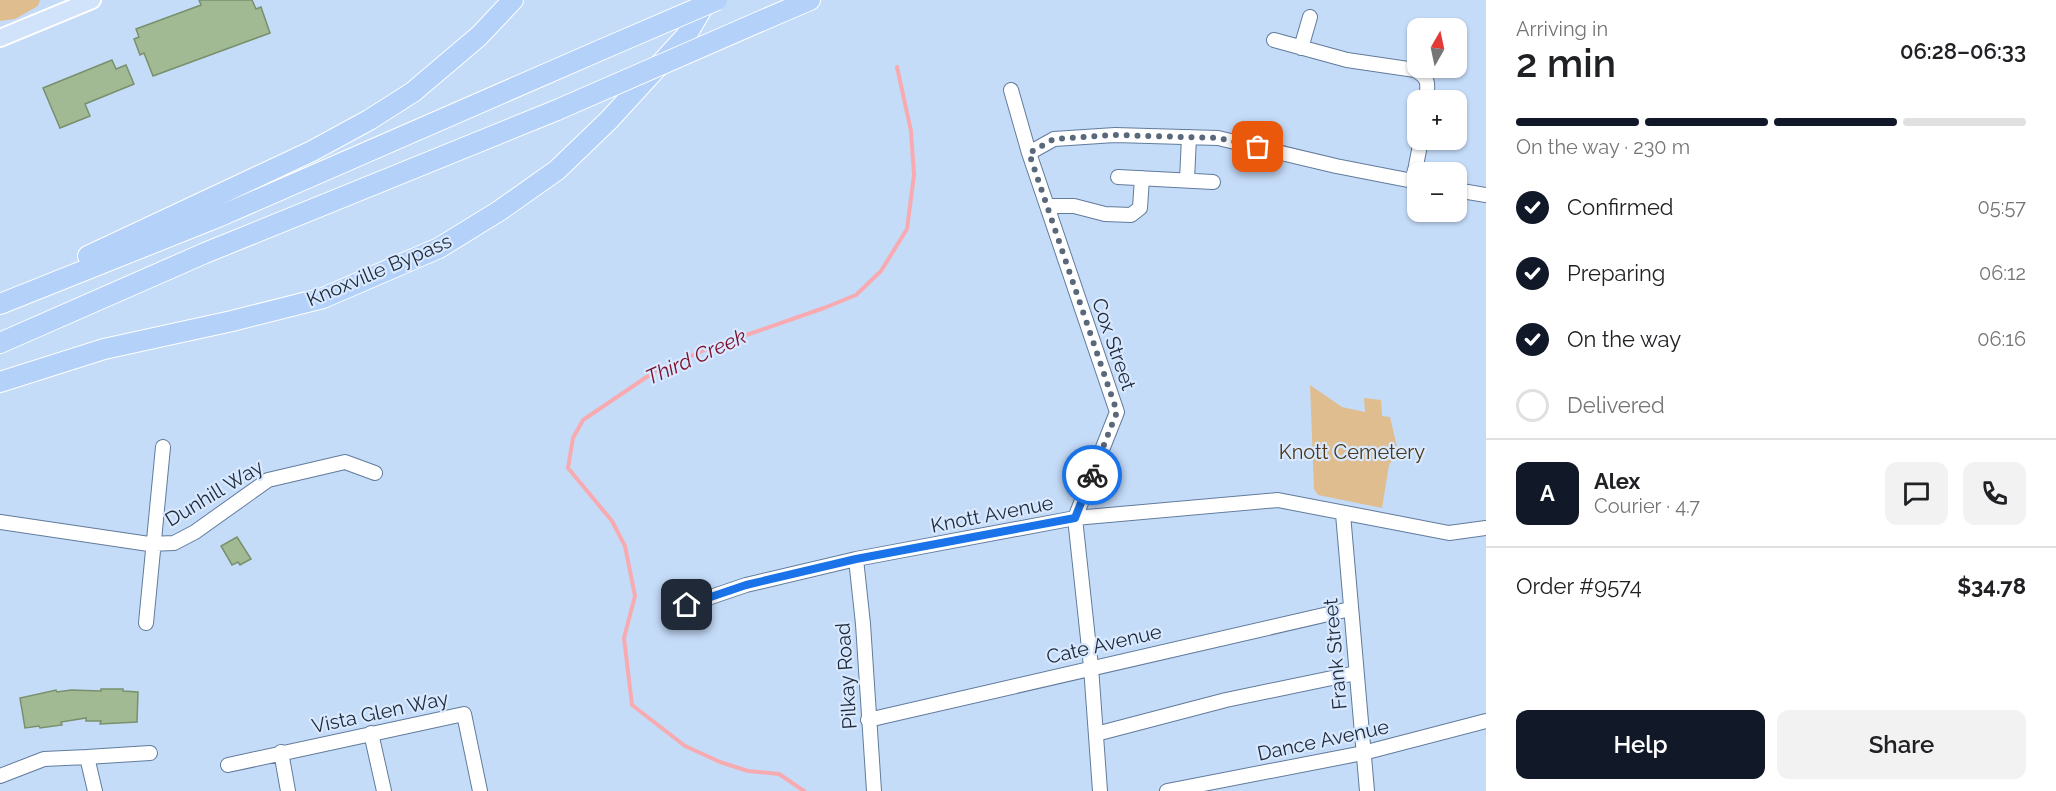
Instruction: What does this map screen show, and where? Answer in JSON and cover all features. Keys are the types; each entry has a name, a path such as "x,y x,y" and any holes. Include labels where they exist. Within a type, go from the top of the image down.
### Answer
{"highway":[{"path":"0,302 105,247 312,151 369,120 413,92 479,36 513,0"},
{"name":"Knoxville Bypass","path":"0,382 104,349 323,298 439,248 499,211 564,162 609,120 686,36 707,0"},
{"path":"0,302 218,217 717,0"},
{"path":"0,343 205,253 557,110 810,0"}],"main road":[{"path":"0,38 92,0"}],"street":[{"path":"1301,48 1310,16"},
{"path":"1274,40 1347,60 1415,70 1424,75 1427,90"},
{"name":"Cox Street","path":"1011,90 1029,153 1117,412 1075,518 1100,791"},
{"path":"1029,153 1054,139 1114,135 1218,138 1407,180"},
{"path":"1186,180 1189,137"},
{"path":"1118,177 1213,182"},
{"path":"1047,206 1074,206 1105,214 1131,215 1140,208 1142,178"},
{"path":"1467,192 1486,195"},
{"path":"146,623 163,447"},
{"name":"Dunhill Way","path":"0,522 153,544 174,543 268,480 345,462 375,472"},
{"name":"Knott Avenue","path":"687,605 746,585 856,559 1075,518 1278,500 1449,533 1486,528"},
{"name":"Frank Street","path":"1343,513 1367,791"},
{"name":"Pilkay Road","path":"856,559 863,624 874,791"},
{"name":"Cate Avenue","path":"868,720 1090,667 1350,609"},
{"path":"1096,734 1226,700 1356,673"},
{"name":"Vista Glen Way","path":"228,765 464,714 480,791"},
{"name":"Dance Avenue","path":"1167,791 1363,753 1486,721"},
{"path":"371,733 384,791"},
{"path":"281,752 288,791"},
{"path":"0,776 44,759 150,753"},
{"path":"87,757 95,791"}],"green space":[{"path":"0,0 40,0 38,6 15,19 0,21"},
{"name":"Knott Cemetery","path":"1310,385 1342,407 1365,412 1364,398 1381,400 1382,416 1390,417 1398,451 1389,465 1382,508 1318,495 1314,489"}],"building":[{"path":"199,0 252,0 256,9 261,7 270,33 153,76 144,53 140,55 134,39 139,37 136,29 201,5"},
{"path":"112,60 116,69 126,65 134,84 85,104 90,116 60,128 43,88"},
{"path":"237,537 251,559 240,565 238,562 232,565 221,546"},
{"path":"101,689 138,692 137,722 100,724 101,721 86,721 86,718 61,722 62,725 25,728 20,698 56,690 57,692 101,691"}],"waterway":[{"name":"Third Creek","path":"804,791 779,774 748,771 720,762 685,746 632,705 624,638 635,596 625,546 612,521 568,468 573,438 583,420 654,372 709,348 856,295 881,271 907,229 914,175 911,131 897,67"}],"way so far":[{"path":"1092,475 1117,412 1029,153 1054,139 1114,135 1218,138 1258,147"}],"route":[{"path":"687,605 746,585 856,559 1075,518 1092,475"}]}
